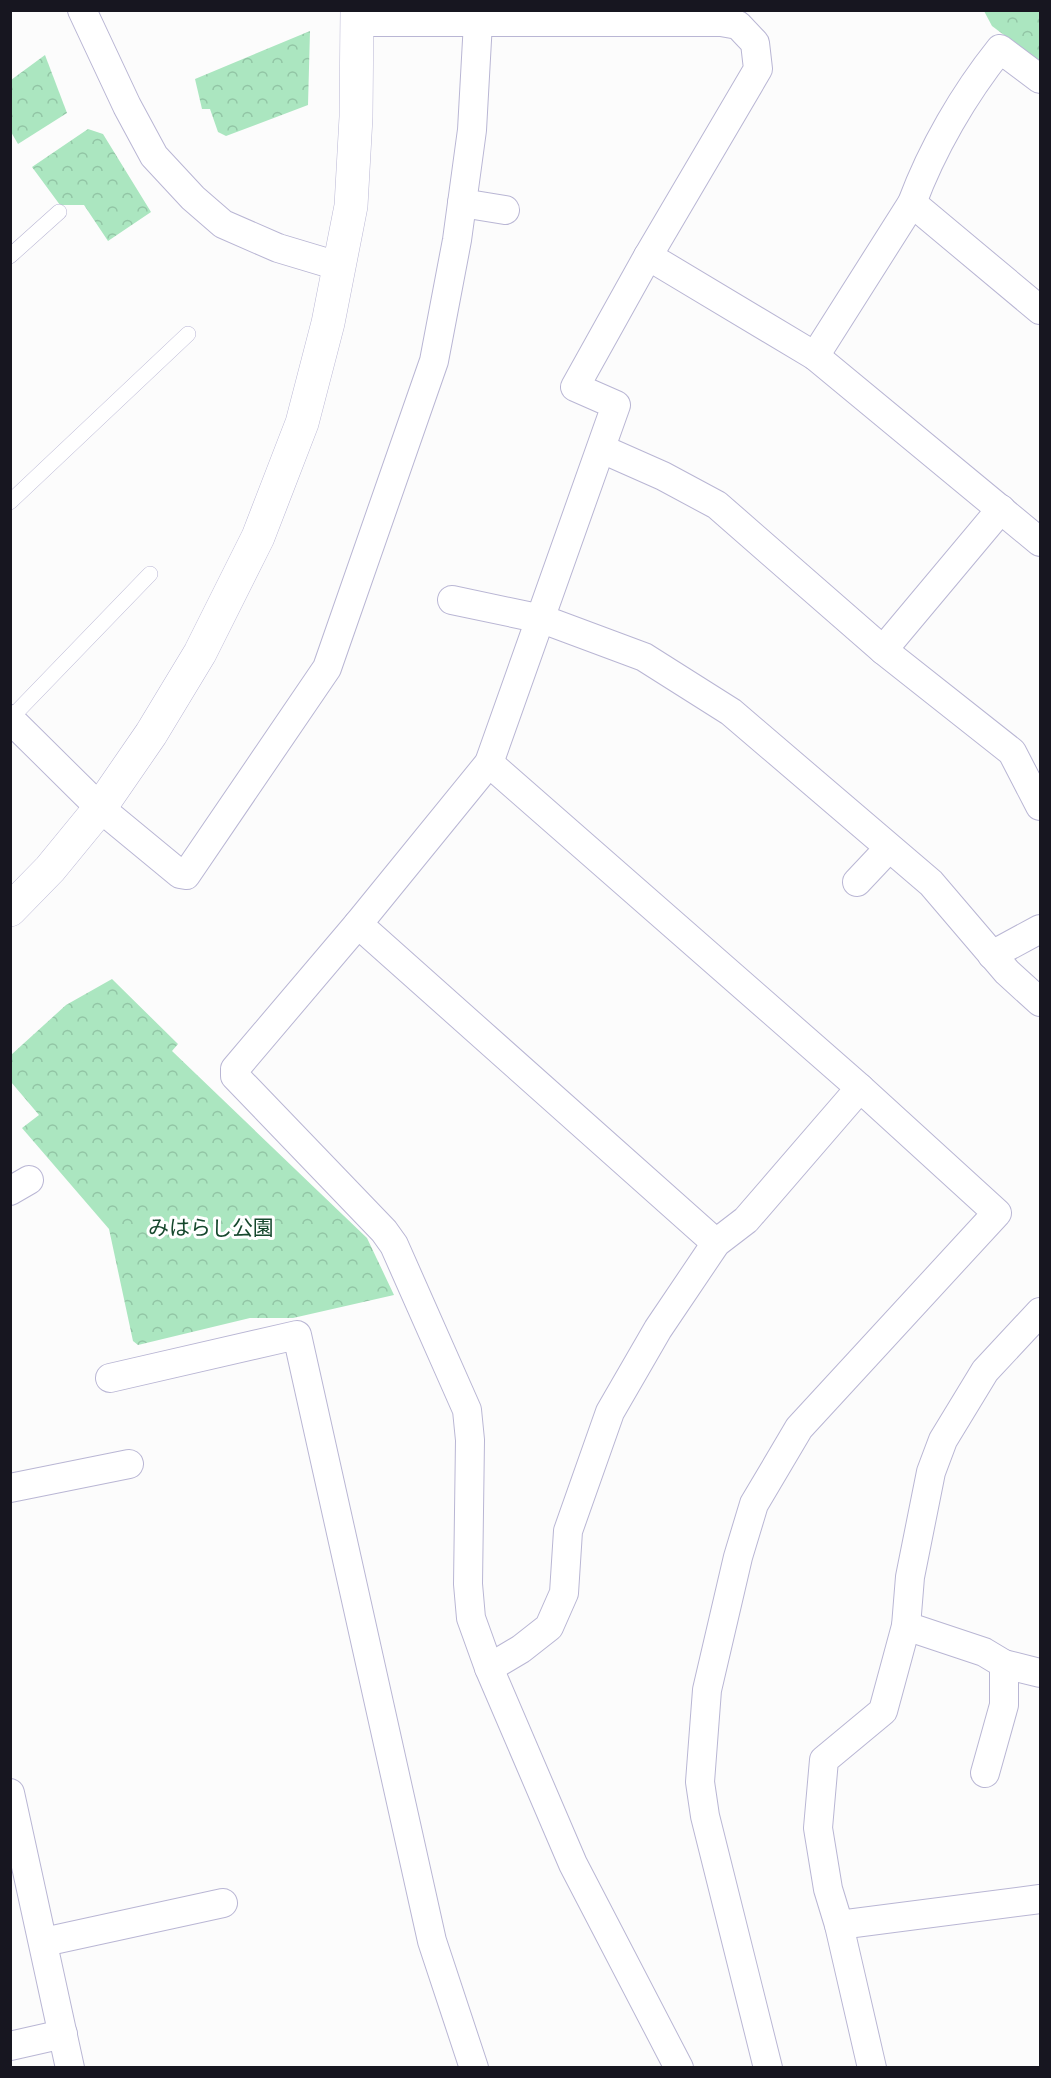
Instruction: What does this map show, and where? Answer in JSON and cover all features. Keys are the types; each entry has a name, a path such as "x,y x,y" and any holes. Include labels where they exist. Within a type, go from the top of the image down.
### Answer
{"street":[{"path":"82,10 127,106 154,156 193,198 224,224 278,248 338,266"},
{"path":"10,910 50,869 99,808 151,734 200,653 258,537 302,423 328,323 351,206 358,16 478,22 721,21 738,25 755,43 758,69 648,256 575,387 616,405 542,619 489,763 358,924 235,1069 235,1076 384,1231 394,1245 467,1410 470,1440 468,1584 471,1618 489,1668 573,1863 680,2067"},
{"path":"10,719 99,808 180,874 186,875 327,668 434,361 457,240 472,130 478,22"},
{"path":"815,356 912,204 922,176 975,80 1000,49 1041,80"},
{"path":"462,203 505,210"},
{"path":"912,204 1041,310"},
{"path":"648,256 815,356 1041,542"},
{"path":"602,449 663,476 717,505 883,650 1012,752 1041,806"},
{"path":"883,650 1001,509"},
{"path":"452,600 542,619 644,657 731,712 931,884 992,956 1041,1002"},
{"path":"489,763 860,1089 997,1214 799,1428 754,1504 738,1557 707,1690 700,1782 705,1816 768,2067"},
{"path":"857,882 889,848"},
{"path":"358,924 716,1243"},
{"path":"992,956 1041,929"},
{"path":"489,1668 521,1649 549,1627 564,1593 568,1531 610,1412 658,1329 716,1243 746,1220 860,1089"},
{"path":"872,2067 839,1925 828,1889 818,1828 824,1760 883,1712 906,1626 910,1577 931,1472 943,1440 985,1371 1041,1312"},
{"path":"110,1378 297,1335 432,1941 474,2067"},
{"path":"10,1488 129,1464"},
{"path":"906,1626 984,1652 1004,1664 1041,1673"},
{"path":"985,1773 1004,1705 1004,1664"},
{"path":"10,1793 17,1856 44,1942 70,2067"},
{"path":"839,1925 1041,1899"},
{"path":"44,1942 222,1903"},
{"path":"10,2046 63,2034"}],"lane":[{"path":"10,256 59,212"},
{"path":"10,502 188,334"},
{"path":"10,719 150,574"}],"green space":[{"path":"984,11 1040,11 1040,62 992,26"},
{"path":"310,31 308,105 226,136 218,132 210,109 202,109 195,79"},
{"path":"45,55 67,113 18,144 11,132 11,80"},
{"path":"88,129 103,134 151,212 108,241 84,205 60,205 32,167"},
{"name":"みはらし公園","path":"112,979 178,1044 172,1051 367,1238 394,1295 293,1318 250,1318 138,1345 133,1341 109,1229 22,1128 39,1115 11,1082 11,1055 66,1005"}]}
